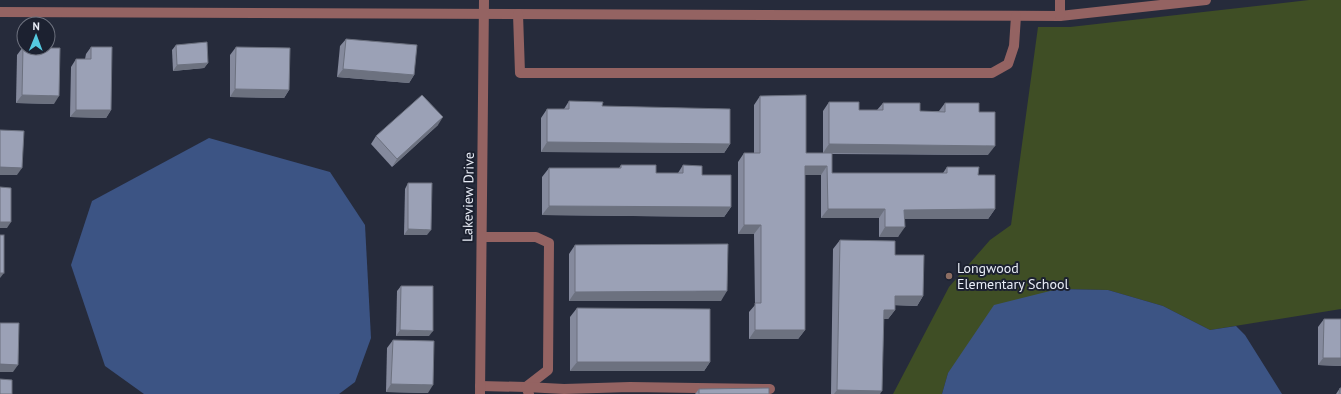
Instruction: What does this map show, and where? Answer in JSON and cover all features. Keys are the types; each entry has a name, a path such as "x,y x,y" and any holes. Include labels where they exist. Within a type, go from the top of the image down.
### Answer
{"street":[{"name":"Lakeview Drive","path":"480,390 484,0"},
{"path":"1060,0 1060,16"},
{"path":"0,12 1060,16 1206,0"},
{"path":"518,14 520,73 992,73 1008,64 1014,46 1016,16"},
{"path":"482,237 536,237 549,243 548,370 528,390"},
{"path":"480,390 630,387 770,389"}],"green space":[{"path":"1309,0 1341,0 1341,309 1210,330 1163,306 1108,290 1058,289 948,373 942,394 893,394 949,287 990,240 1011,225 1038,27 1070,27"}],"water":[{"path":"209,138 330,172 365,225 371,338 355,382 339,394 144,394 105,366 71,265 92,201"},
{"path":"1058,289 1108,290 1163,306 1210,330 1236,326 1245,335 1282,394 942,394 948,373 994,305"}],"building":[{"path":"346,39 417,45 414,75 343,69"},
{"path":"207,42 208,63 177,65 176,45"},
{"path":"91,47 112,47 111,110 76,110 76,59 91,59"},
{"path":"236,47 290,48 289,90 235,89"},
{"path":"56,48 60,48 59,96 22,95 23,56 56,56"},
{"path":"422,95 443,117 397,159 376,136"},
{"path":"806,95 806,153 832,153 832,173 947,173 947,167 979,167 978,175 995,175 995,209 904,210 905,227 885,227 885,209 828,209 827,166 805,166 805,330 755,330 755,303 761,303 761,225 744,225 744,153 760,153 760,96"},
{"path":"569,101 603,102 602,106 730,109 730,144 547,142 547,109 569,109"},
{"path":"829,102 859,102 859,110 883,110 883,103 920,103 920,111 945,112 945,103 979,103 979,112 995,112 995,146 829,144"},
{"path":"0,130 24,131 22,168 0,167"},
{"path":"621,165 656,165 656,173 683,173 683,165 702,166 702,175 731,175 731,207 549,206 549,168 621,168"},
{"path":"408,183 432,183 431,230 408,229"},
{"path":"0,187 11,188 11,222 0,222"},
{"path":"0,235 4,235 4,273 0,273"},
{"path":"840,240 895,241 895,255 924,255 923,296 895,296 895,310 884,310 882,391 837,390"},
{"path":"728,244 727,291 575,292 575,245"},
{"path":"401,286 433,286 433,331 400,330"},
{"path":"577,308 710,309 710,362 577,362"},
{"path":"1324,319 1341,319 1341,358 1323,358"},
{"path":"0,323 19,323 18,365 0,364"},
{"path":"393,340 434,341 433,385 391,384"},
{"path":"0,379 12,380 12,394 0,394"},
{"path":"769,388 769,394 699,394 699,389"}],"place":[{"name":"Longwood Elementary School","path":"949,276"}]}
